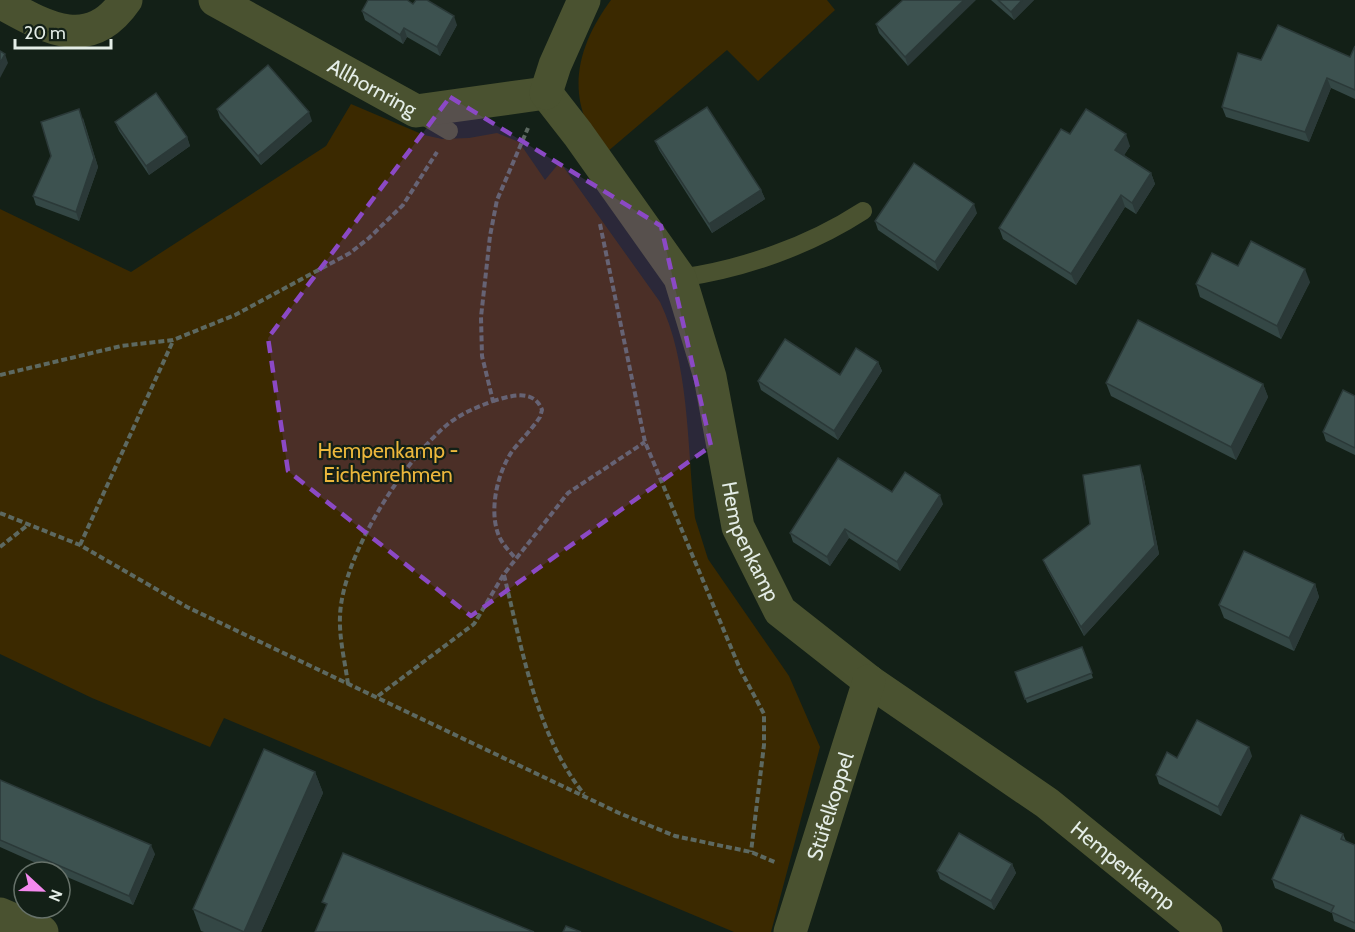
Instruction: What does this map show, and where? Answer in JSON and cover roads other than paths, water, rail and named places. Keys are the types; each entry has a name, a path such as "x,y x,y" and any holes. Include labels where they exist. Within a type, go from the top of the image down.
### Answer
{"street":[{"path":"0,2 44,27 69,32 89,30 107,21 126,0"},
{"name":"Allhornring","path":"215,0 416,111 546,93"},
{"path":"546,93 555,65 584,0"},
{"name":"Hempenkamp","path":"546,93 578,134 680,278 710,377 738,527 780,611 868,681 1047,803 1206,932"},
{"name":"Stüfelkoppel","path":"790,932 806,874 868,681"},
{"path":"0,914 42,932"}],"lane":[{"path":"416,111 449,131"},
{"path":"680,278 716,273 775,253 834,230 863,211"}],"park label":[{"name":"Hempenkamp - Eichenrehmen","path":"388,462"}]}
